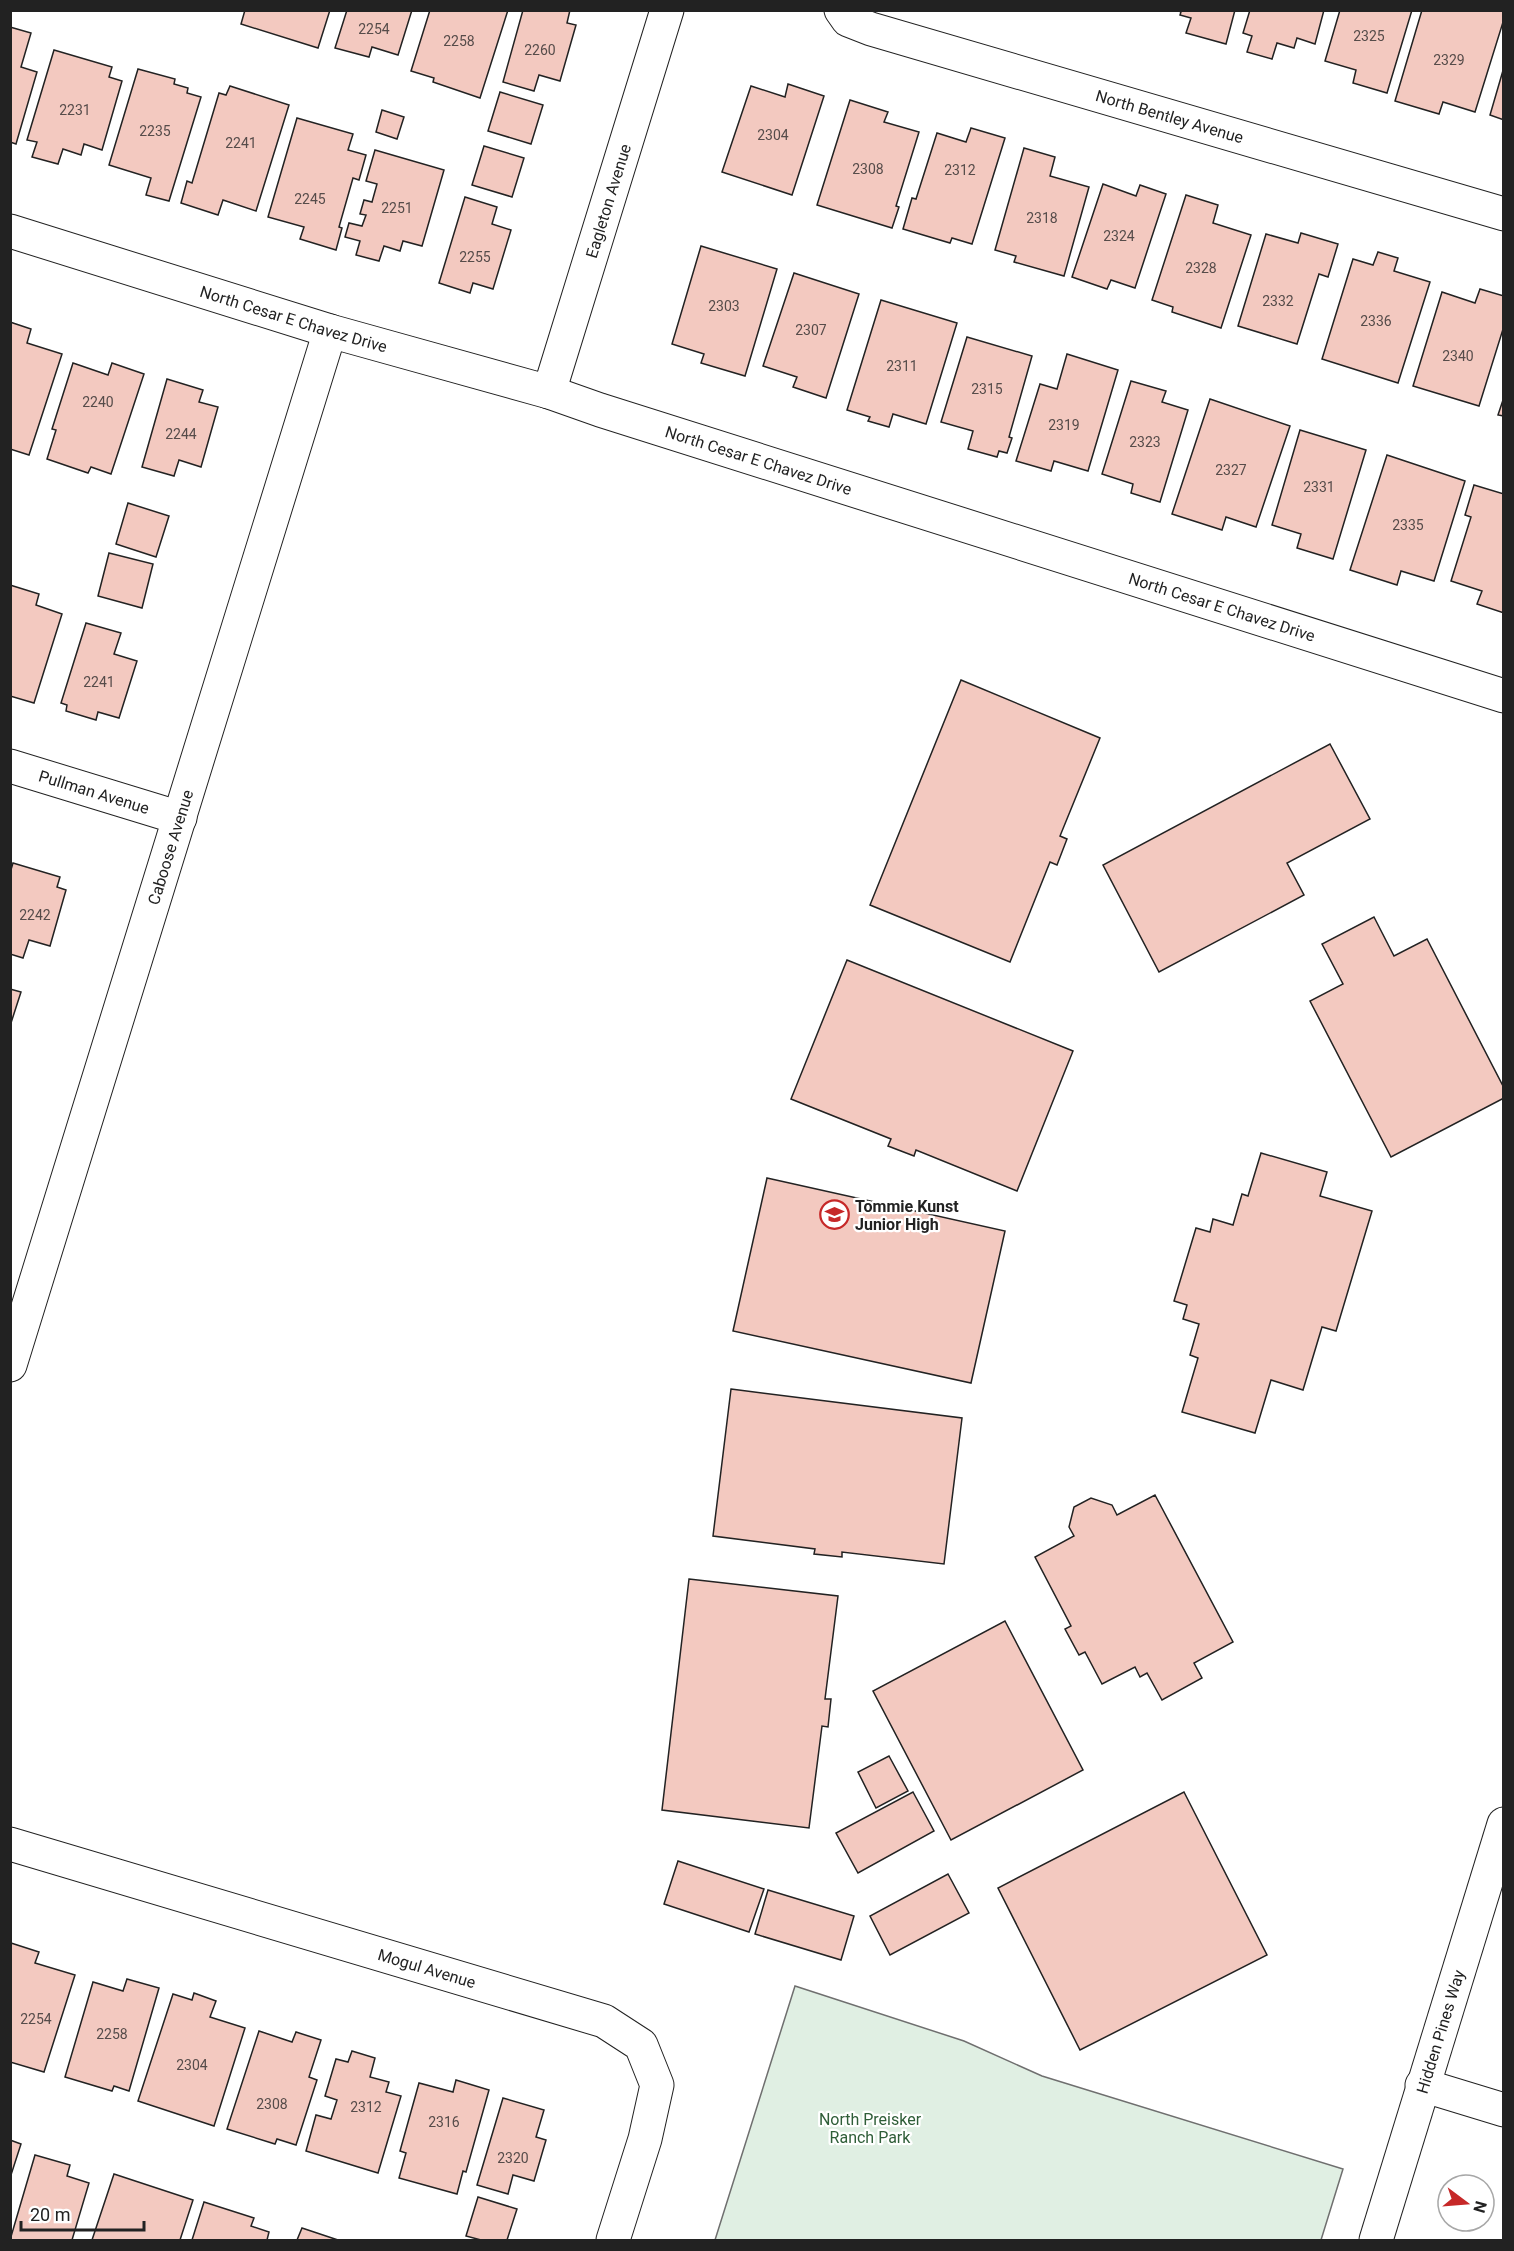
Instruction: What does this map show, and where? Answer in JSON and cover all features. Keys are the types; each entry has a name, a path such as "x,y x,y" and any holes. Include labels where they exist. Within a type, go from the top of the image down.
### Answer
{"street":[{"name":"Eagleton Avenue","path":"549,392 667,10"},
{"name":"North Bentley Avenue","path":"841,10 848,20 871,29 1503,214"},
{"name":"North Cesar E Chavez Drive","path":"10,231 330,331 549,392 1503,696"},
{"name":"Caboose Avenue","path":"10,1365 21,1296 180,818 330,331"},
{"name":"Pullman Avenue","path":"10,766 180,818"},
{"name":"Hidden Pines Way","path":"1376,2241 1503,1824"},
{"name":"Mogul Avenue","path":"10,1844 604,2021 641,2045 657,2085 645,2139 613,2241"},
{"path":"1422,2085 1503,2110"}],"green space":[{"name":"North Preisker Ranch Park","path":"795,1986 964,2041 1042,2076 1343,2169 1321,2240 715,2240"}],"building":[{"path":"245,10 330,10 318,48 241,24"},
{"path":"347,10 412,10 398,55 372,47 369,57 335,48"},
{"path":"430,10 508,10 480,98 433,82 434,78 411,71"},
{"path":"523,10 570,10 567,23 576,25 560,81 539,75 534,91 503,82"},
{"path":"1177,10 1235,10 1226,44 1186,33 1191,18 1180,15 1181,12"},
{"path":"1250,10 1324,10 1315,44 1297,38 1294,48 1277,43 1272,59 1247,52 1252,36 1243,33"},
{"path":"1340,10 1412,10 1387,93 1353,83 1356,70 1325,61"},
{"path":"1422,10 1504,10 1504,19 1475,112 1443,102 1439,114 1395,101"},
{"path":"10,27 31,33 21,67 37,72 16,144 10,142"},
{"path":"54,50 112,67 109,77 122,81 102,150 84,144 81,155 63,149 58,164 32,157 37,142 27,140"},
{"path":"1504,67 1504,120 1490,115"},
{"path":"138,69 175,79 174,84 188,88 187,93 201,97 169,201 146,195 151,178 109,165"},
{"path":"788,84 824,96 792,195 722,172 751,86 785,97"},
{"path":"230,86 289,105 256,211 223,200 218,215 181,203 187,181 192,183 219,93 226,95"},
{"path":"500,92 543,105 531,144 488,131"},
{"path":"850,100 888,112 884,122 919,132 896,206 899,207 892,228 817,205"},
{"path":"382,110 404,117 397,139 376,132"},
{"path":"297,118 353,134 348,150 366,155 359,180 353,178 339,227 342,228 336,250 300,239 304,227 268,217"},
{"path":"971,128 1005,138 972,244 952,238 950,243 903,229 912,198 916,199 937,133 966,142"},
{"path":"484,146 524,158 512,197 472,185"},
{"path":"1024,148 1055,157 1050,176 1089,187 1064,276 1014,262 1016,256 995,250"},
{"path":"375,150 444,170 422,246 403,241 400,251 384,246 379,261 356,255 360,241 345,237 349,223 362,226 366,215 360,214 364,200 372,202 377,184 366,181"},
{"path":"1103,184 1136,196 1140,185 1166,194 1135,288 1111,280 1107,289 1072,277"},
{"path":"1186,195 1218,205 1213,223 1251,235 1221,328 1172,312 1173,307 1152,300"},
{"path":"465,197 497,207 492,224 511,230 493,289 473,283 470,293 439,283"},
{"path":"1301,233 1338,244 1328,277 1319,274 1297,344 1238,326 1266,234 1298,243"},
{"path":"701,246 777,269 745,376 701,363 704,354 672,344"},
{"path":"1378,252 1398,258 1394,271 1430,282 1398,383 1322,359 1353,259 1373,265"},
{"path":"794,273 859,294 826,398 793,387 797,377 763,366"},
{"path":"1480,289 1504,296 1504,326 1479,406 1413,386 1442,292 1475,303"},
{"path":"881,300 957,323 926,424 893,414 889,427 868,421 870,417 847,410"},
{"path":"10,322 31,329 27,343 62,354 29,455 10,449"},
{"path":"967,337 1032,356 1009,437 1012,438 1007,453 999,451 997,457 968,449 973,431 941,422"},
{"path":"1067,354 1118,370 1088,471 1054,461 1051,471 1016,461 1040,384 1057,389"},
{"path":"73,363 108,375 112,363 144,374 111,474 91,467 88,473 47,459 56,430 52,429"},
{"path":"167,379 203,390 199,402 218,407 201,467 179,460 174,476 142,467"},
{"path":"1131,381 1166,391 1162,402 1188,410 1160,502 1131,493 1133,484 1102,474"},
{"path":"1504,397 1504,416 1498,415"},
{"path":"1210,399 1290,426 1256,527 1226,517 1222,530 1172,514"},
{"path":"1300,430 1366,450 1333,559 1297,548 1301,534 1272,525"},
{"path":"1387,455 1465,481 1434,581 1401,571 1397,585 1350,570"},
{"path":"1474,485 1504,494 1504,613 1477,604 1482,591 1451,581 1471,517 1465,515"},
{"path":"128,503 169,516 156,557 116,544"},
{"path":"109,553 153,564 142,608 98,596"},
{"path":"10,585 39,594 36,605 62,614 34,703 10,696"},
{"path":"86,623 121,633 114,654 137,661 119,718 98,712 96,720 66,711 67,705 61,703"},
{"path":"961,680 1100,738 1060,836 1067,839 1057,865 1050,862 1010,962 870,905"},
{"path":"1330,744 1370,819 1287,863 1304,895 1159,972 1103,865"},
{"path":"13,863 60,877 57,887 66,890 50,946 29,940 23,958 10,954 10,873"},
{"path":"1374,917 1394,956 1427,939 1504,1088 1504,1098 1391,1157 1310,1001 1343,984 1322,944"},
{"path":"847,960 1073,1051 1017,1191 916,1150 914,1156 888,1146 891,1139 791,1099"},
{"path":"10,989 21,992 10,1026"},
{"path":"1261,1153 1327,1172 1320,1196 1372,1211 1336,1331 1322,1327 1303,1390 1271,1380 1255,1433 1182,1412 1198,1358 1190,1355 1199,1324 1183,1319 1187,1305 1174,1301 1196,1228 1210,1232 1213,1219 1233,1225 1242,1194 1248,1196"},
{"path":"767,1178 1005,1231 971,1383 733,1331"},
{"path":"731,1389 962,1418 944,1564 842,1552 842,1557 814,1554 815,1549 713,1536"},
{"path":"1155,1495 1233,1642 1194,1663 1202,1678 1162,1700 1147,1673 1140,1677 1135,1667 1102,1684 1085,1652 1079,1655 1065,1629 1071,1626 1035,1557 1074,1536 1069,1527 1074,1507 1091,1498 1112,1505 1117,1515"},
{"path":"689,1579 838,1596 825,1699 831,1699 828,1727 822,1726 809,1828 662,1810"},
{"path":"1005,1621 1083,1770 951,1840 873,1691"},
{"path":"889,1756 908,1791 876,1808 858,1772"},
{"path":"913,1792 934,1831 858,1873 836,1833"},
{"path":"1184,1792 1267,1955 1080,2050 998,1888"},
{"path":"678,1861 764,1889 749,1932 664,1904"},
{"path":"948,1874 969,1913 890,1955 870,1916"},
{"path":"768,1890 854,1916 841,1960 755,1934"},
{"path":"11,1943 39,1952 35,1963 75,1975 44,2072 10,2062"},
{"path":"127,1979 159,1988 129,2091 114,2086 112,2091 65,2077 93,1982 123,1991"},
{"path":"194,1993 216,2001 210,2017 245,2028 214,2126 138,2101 173,1994 192,2000"},
{"path":"259,2031 292,2042 296,2032 321,2040 309,2077 317,2080 296,2145 277,2139 275,2144 227,2129"},
{"path":"352,2051 375,2058 370,2077 389,2082 386,2092 401,2096 378,2173 306,2151 316,2115 331,2119 337,2100 325,2096 336,2059 348,2062"},
{"path":"456,2080 489,2090 466,2172 463,2171 457,2194 399,2178 406,2153 400,2151 419,2083 453,2092"},
{"path":"503,2098 544,2110 536,2137 546,2140 534,2181 513,2175 508,2194 477,2185"},
{"path":"10,2140 21,2144 10,2178"},
{"path":"35,2155 70,2165 67,2176 89,2183 72,2240 10,2240"},
{"path":"114,2174 193,2200 180,2240 92,2240"},
{"path":"478,2197 517,2209 507,2240 481,2240 466,2236"},
{"path":"204,2202 254,2218 251,2226 269,2232 267,2240 192,2240"},
{"path":"302,2228 338,2240 297,2240"}],"place":[{"name":"Tommie Kunst Junior High","path":"834,1215"}]}
